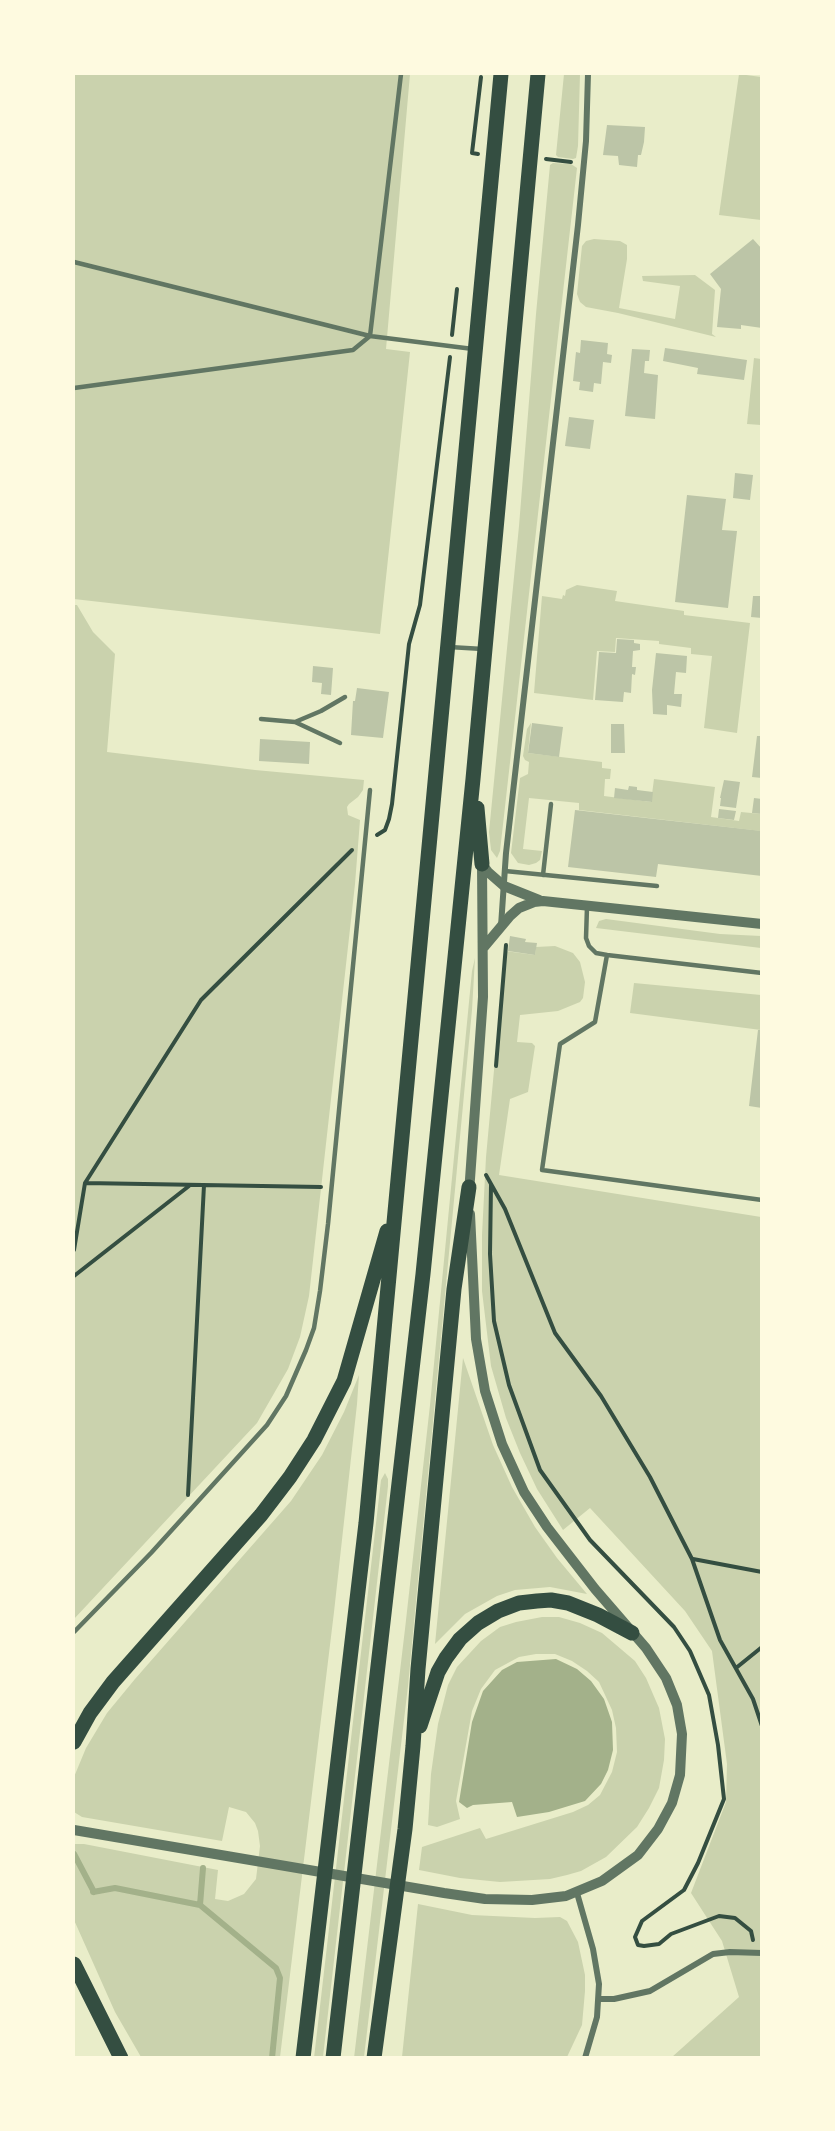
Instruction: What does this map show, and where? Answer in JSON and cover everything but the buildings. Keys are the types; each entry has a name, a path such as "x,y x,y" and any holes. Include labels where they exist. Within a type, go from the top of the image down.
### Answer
{"main road":[{"path":"303,2058 366,1523 501,74"},
{"path":"333,2058 418,1321 485,655 538,74"},
{"path":"473,779 482,864"},
{"path":"374,2058 414,1746 418,1669 454,1288 469,1187"},
{"path":"74,1742 90,1713 113,1682 261,1515 314,1440 344,1381 398,1190"},
{"path":"414,1746 438,1672 460,1639 488,1616 519,1604 551,1600 568,1603 632,1633"},
{"path":"74,1964 121,2058"}],"street":[{"path":"501,927 505,871 551,450 578,225 586,141 588,74"},
{"path":"482,864 504,886 543,901 762,924"},
{"path":"74,1830 444,1893 485,1899 532,1900 550,1899 576,1893 617,1873 650,1842 667,1815 680,1775 682,1734 675,1697 657,1663 572,1562 524,1492 502,1444 485,1391 476,1339 469,1187 483,997 482,864"},
{"path":"484,947 519,908 543,901"},
{"path":"576,1893 596,1964 599,1999 594,2031 585,2058"},
{"path":"599,1999 620,1998 657,1988 713,1954 762,1953"}],"lane":[{"path":"74,388 353,350 370,336 401,74"},
{"path":"74,262 370,336 476,349"},
{"path":"447,646 485,655"},
{"path":"295,722 345,697"},
{"path":"261,719 295,722 340,743"},
{"path":"74,1632 187,1514 267,1425 297,1374 314,1328 332,1188 370,790"},
{"path":"543,875 551,804"},
{"path":"505,871 657,886"},
{"path":"587,905 586,938 589,946 596,952 762,973"},
{"path":"607,955 595,1022 560,1044 542,1170 762,1200"}],"path":[{"path":"472,153 481,74"},
{"path":"74,1250 85,1183 201,1000 367,835 380,835 385,830 389,819 409,644 420,605 458,289"},
{"path":"495,1073 508,937"},
{"path":"486,1164 485,1175 505,1209 555,1333 601,1396 650,1477 692,1559 720,1640 753,1699 762,1726"},
{"path":"85,1183 332,1188"},
{"path":"74,1276 190,1185"},
{"path":"187,1514 204,1185"},
{"path":"692,1559 762,1572"},
{"path":"736,1668 762,1647"}],"shaded area":[{"path":"74,74 410,74 386,349 410,352 380,634 74,599"},
{"path":"564,74 580,74 578,146 576,158 573,159 556,155"},
{"path":"739,74 761,77 761,220 719,215"},
{"path":"553,163 571,164 577,168 500,851 497,858 491,850 489,832 519,526 550,165"},
{"path":"594,239 620,241 627,245 619,308 675,319 680,286 643,281 642,276 695,275 715,290 712,334 716,337 586,307 580,302 577,294 582,246 586,241"},
{"path":"754,358 761,359 761,425 747,424"},
{"path":"577,585 617,591 615,601 684,611 684,615 750,623 737,733 704,728 712,656 691,654 691,648 659,644 659,641 616,638 615,652 597,651 593,700 534,693 542,596 562,599 566,590"},
{"path":"74,605 77,605 93,632 115,654 107,752 255,770 364,780 363,790 347,807 348,815 360,820 355,884 309,1296 300,1337 288,1369 257,1423 74,1619"},
{"path":"531,723 528,753 602,762 602,768 611,769 610,779 605,779 604,796 651,802 654,779 715,787 711,817 739,821 741,812 761,814 761,831 579,810 579,803 529,798 523,849 542,851 540,860 536,863 529,865 518,863 511,853 520,778 528,774 529,762 523,756 527,729"},
{"path":"606,919 720,934 761,936 761,948 596,928 599,921"},
{"path":"555,946 573,953 580,962 585,982 583,998 580,1002 558,1011 520,1015 517,1042 532,1043 535,1046 528,1092 510,1099 499,1175 761,1217 761,2057 672,2057 739,1997 722,1941 691,1893 726,1802 727,1764 712,1651 685,1611 590,1508 563,1530 537,1489 520,1453 506,1418 491,1366 482,1291 482,1235 486,1157 505,951 535,955 536,947"},
{"path":"475,958 408,1686 364,2057 354,2058 430,1405"},
{"path":"634,983 761,995 761,1030 630,1013"},
{"path":"463,1358 493,1445 512,1487 535,1527 587,1594 550,1587 515,1590 497,1596 465,1614 435,1644"},
{"path":"359,1375 334,1612 280,2057 141,2057 115,2012 74,1920 74,1844 218,1870 215,1899 228,1901 244,1894 256,1879 260,1846 258,1831 246,1812 229,1807 222,1841 82,1817 74,1812 74,1777 86,1748 107,1713 291,1501 322,1455 344,1412"},
{"path":"385,1473 388,1486 323,2057 314,2058 381,1480"},
{"path":"542,1617 559,1617 602,1633 635,1661 646,1678 659,1708 665,1739 659,1788 637,1827 606,1857 581,1871 550,1879 500,1882 460,1878 419,1870 422,1847 480,1828 486,1839 573,1812 588,1805 600,1795 612,1772 617,1752 616,1728 612,1710 599,1682 572,1661 555,1654 519,1657 495,1670 481,1689 472,1711 456,1801 460,1819 437,1827 428,1825 431,1774 438,1724 448,1685 457,1667 481,1641 500,1627"},
{"path":"556,1659 577,1669 591,1681 604,1699 612,1722 613,1750 608,1770 601,1784 585,1801 549,1812 517,1817 512,1802 473,1805 467,1808 459,1802 472,1722 483,1691 502,1670 517,1662"},
{"path":"418,1904 472,1915 560,1917 567,1921 578,1942 585,1975 585,1991 582,2025 567,2057 402,2057"}],"waterway":[{"path":"74,1854 94,1892"},
{"path":"200,1905 203,1868"},
{"path":"93,1892 115,1888 200,1905 276,1968 280,1978 272,2058"}]}
